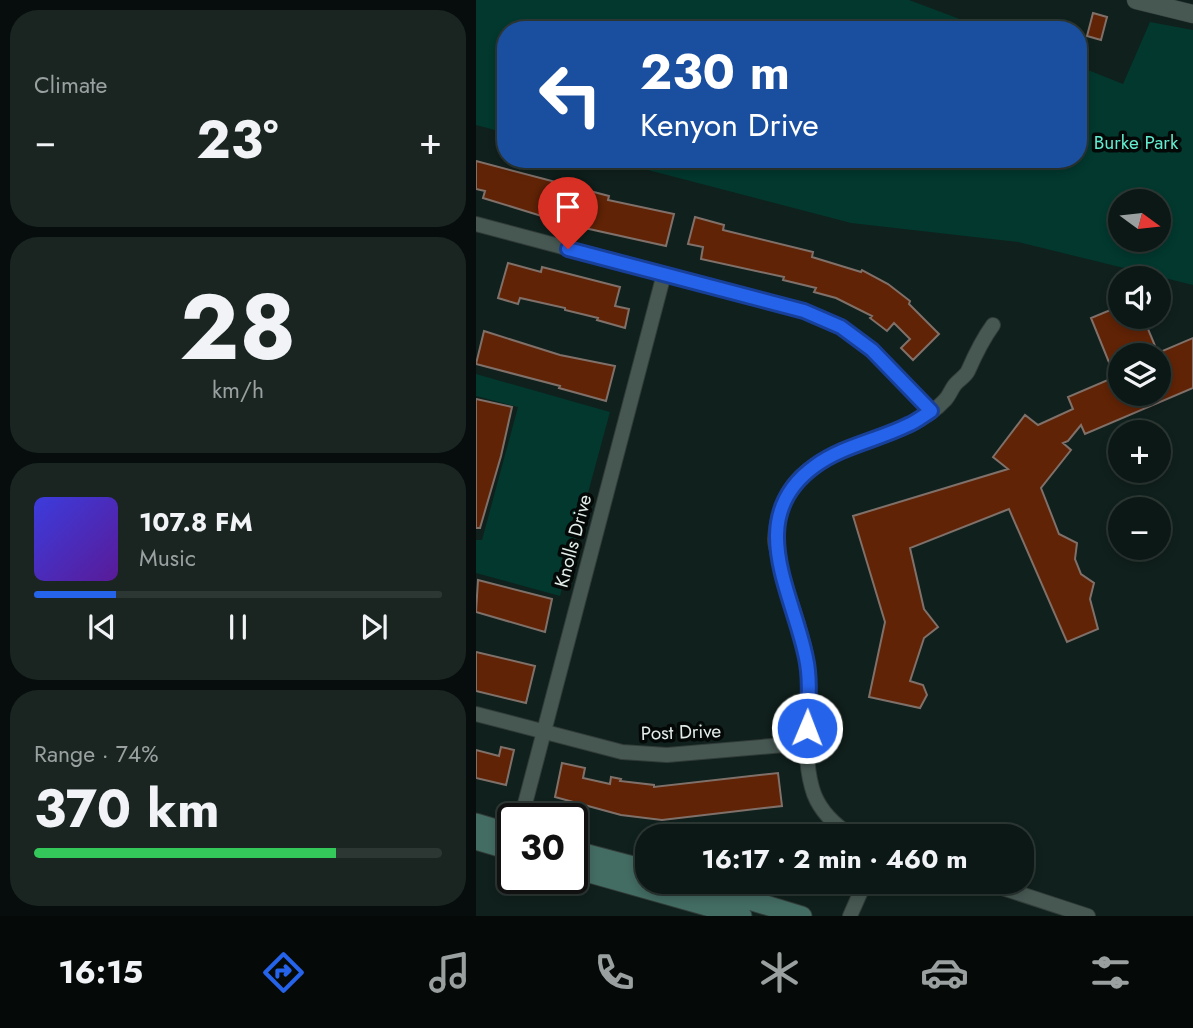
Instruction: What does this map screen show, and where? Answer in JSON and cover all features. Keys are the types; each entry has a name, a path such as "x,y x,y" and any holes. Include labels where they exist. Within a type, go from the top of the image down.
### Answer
{"main road":[{"path":"476,823 497,836"},
{"path":"476,840 497,843"},
{"path":"588,854 635,867"},
{"path":"588,873 742,916"},
{"path":"730,894 803,916"}],"street":[{"path":"1136,0 1193,14"},
{"path":"476,224 804,311 841,327 872,350 931,411"},
{"name":"Knolls Drive","path":"525,803 664,274"},
{"path":"835,824 822,809 814,794 809,774 807,663 775,541 778,521 785,500 794,485 816,465 909,425 946,400 956,383 967,373 979,344 993,325"},
{"name":"Post Drive","path":"476,714 622,752 667,755 807,743"},
{"path":"850,916 860,894"},
{"path":"1021,894 1088,916"}],"green space":[{"path":"476,0 909,0 965,21 497,21 497,131 476,125"},
{"name":"Burke Park","path":"1150,22 1193,30 1193,285 1171,280 1171,266 1116,266 1018,242 851,223 640,168 1087,168 1087,70 1123,84"},
{"path":"476,374 610,412 560,596 476,573 476,540 482,540 518,407 476,396"}],"building":[{"path":"1093,13 1107,17 1101,40 1087,36"},
{"path":"476,161 609,196 608,200 674,214 666,246 544,219 545,217 483,198 485,191 476,189"},
{"path":"695,217 724,225 723,230 813,252 812,257 861,272 862,270 888,284 910,301 909,304 939,334 913,360 901,348 910,339 894,323 887,331 870,318 872,316 836,298 814,292 816,288 783,280 784,277 701,259 703,247 688,244"},
{"path":"508,263 541,272 542,267 620,287 615,306 629,309 625,328 565,308 520,298 518,304 498,298"},
{"path":"1108,311 1108,329 1148,329 1154,343 1108,343 1108,360 1091,318"},
{"path":"484,331 560,355 615,366 606,401 476,364"},
{"path":"1193,338 1193,388 1171,397 1171,347"},
{"path":"1108,380 1108,406 1151,406 1118,420 1108,420 1108,424 1085,434 1081,425 1068,441 1063,443 1071,450 1041,488 1059,534 1077,543 1075,559 1081,574 1094,583 1090,599 1098,629 1067,642 1009,509 910,548 924,609 938,627 924,638 910,681 923,685 927,695 920,708 869,697 885,622 853,516 1008,469 993,457 1025,415 1038,425 1073,409 1068,397"},
{"path":"476,399 512,407 480,528 476,528"},
{"path":"478,580 552,599 545,632 476,612"},
{"path":"476,652 535,666 526,703 476,691"},
{"path":"501,747 514,750 506,785 476,778 476,750 499,756"},
{"path":"562,763 585,768 583,778 610,784 611,777 654,787 778,773 782,806 662,820 621,815 588,806 588,803 555,797"}],"route":[{"path":"568,249 804,311 841,327 872,350 931,411 909,425 816,465 794,485 785,500 775,541 807,663 807,728"}]}
